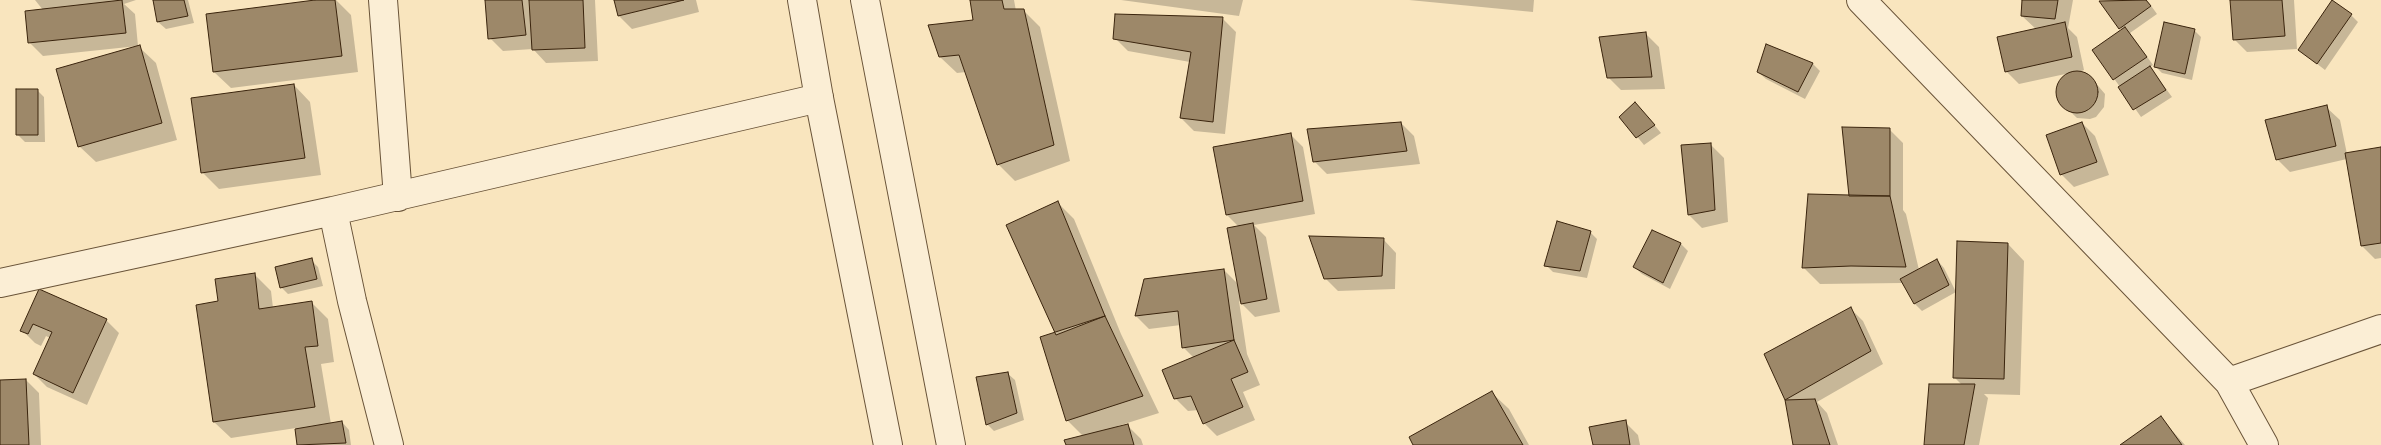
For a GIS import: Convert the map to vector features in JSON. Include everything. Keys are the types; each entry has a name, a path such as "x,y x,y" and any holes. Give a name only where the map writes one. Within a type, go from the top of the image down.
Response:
{"street":[{"path":"383,0 398,197"},
{"path":"802,0 819,98 888,445"},
{"path":"866,0 951,445"},
{"path":"1861,0 2229,382 2264,445"},
{"path":"0,283 398,197 819,98"},
{"path":"333,211 352,301 389,445"},
{"path":"2229,382 2381,329"}],"building":[{"path":"122,0 126,33 28,43 25,11"},
{"path":"153,0 184,0 188,16 157,22"},
{"path":"315,0 335,0 342,56 213,72 206,14"},
{"path":"485,0 522,0 526,35 488,39"},
{"path":"529,0 583,0 585,48 532,50"},
{"path":"614,0 684,0 618,16"},
{"path":"970,0 1002,0 1004,9 1024,9 1054,145 997,165 959,55 939,57 928,25 973,20"},
{"path":"2022,0 2058,0 2055,19 2021,16"},
{"path":"2146,0 2151,6 2119,29 2099,1"},
{"path":"2230,0 2282,0 2285,36 2233,40"},
{"path":"2332,0 2352,14 2317,64 2298,50"},
{"path":"1115,14 1223,17 1213,122 1180,118 1191,52 1113,39"},
{"path":"2065,22 2072,57 2005,72 1997,37"},
{"path":"2164,22 2195,29 2185,74 2154,67"},
{"path":"2125,27 2147,57 2113,80 2092,50"},
{"path":"1646,32 1652,77 1607,78 1599,37"},
{"path":"1766,44 1813,63 1798,92 1757,72"},
{"path":"140,45 162,123 78,147 56,69"},
{"path":"2150,66 2166,90 2133,110 2118,87"},
{"path":"2073,71 2081,71 2092,77 2098,92 2092,107 2081,113 2073,113 2062,107 2056,96 2056,88 2062,77"},
{"path":"294,84 305,158 201,173 191,98"},
{"path":"16,89 38,89 38,135 16,135"},
{"path":"1635,102 1655,125 1636,138 1619,117"},
{"path":"2327,105 2336,146 2276,160 2265,120"},
{"path":"1401,122 1407,151 1313,162 1307,129"},
{"path":"2082,122 2097,162 2060,175 2046,135"},
{"path":"1842,127 1890,128 1890,196 1849,196"},
{"path":"1291,133 1303,201 1226,215 1213,147"},
{"path":"1711,143 1715,210 1688,215 1681,145"},
{"path":"2381,147 2381,243 2361,246 2345,153"},
{"path":"1808,194 1890,196 1906,267 1851,266 1802,268"},
{"path":"1058,201 1105,316 1056,335 1006,225"},
{"path":"1557,221 1591,231 1580,271 1544,266"},
{"path":"1253,223 1267,299 1241,304 1227,228"},
{"path":"1652,230 1681,243 1663,283 1633,267"},
{"path":"1309,236 1384,238 1382,276 1324,279"},
{"path":"1957,241 2008,243 2004,379 1953,378"},
{"path":"312,258 317,279 280,288 275,267"},
{"path":"1937,259 1949,285 1914,304 1900,279"},
{"path":"1224,269 1234,340 1182,348 1178,311 1135,316 1144,279"},
{"path":"255,273 259,309 312,301 318,346 305,347 315,407 213,422 196,305 218,301 215,279"},
{"path":"39,289 107,319 73,393 33,374 52,332 33,324 28,334 20,331"},
{"path":"1851,307 1871,351 1785,400 1764,354"},
{"path":"1105,316 1143,396 1066,421 1040,337"},
{"path":"1234,340 1248,372 1231,379 1243,407 1203,424 1191,396 1174,399 1162,370"},
{"path":"1008,372 1017,413 986,425 976,377"},
{"path":"26,379 29,445 0,445 0,380"},
{"path":"1929,384 1975,384 1964,445 1924,445"},
{"path":"1492,391 1523,445 1413,445 1409,437"},
{"path":"1815,399 1830,445 1793,445 1785,400"},
{"path":"2161,416 2182,445 2120,445"},
{"path":"1626,420 1630,445 1593,445 1589,427"},
{"path":"342,421 346,443 297,445 295,429"},
{"path":"1128,424 1134,445 1066,445 1064,440"}]}
